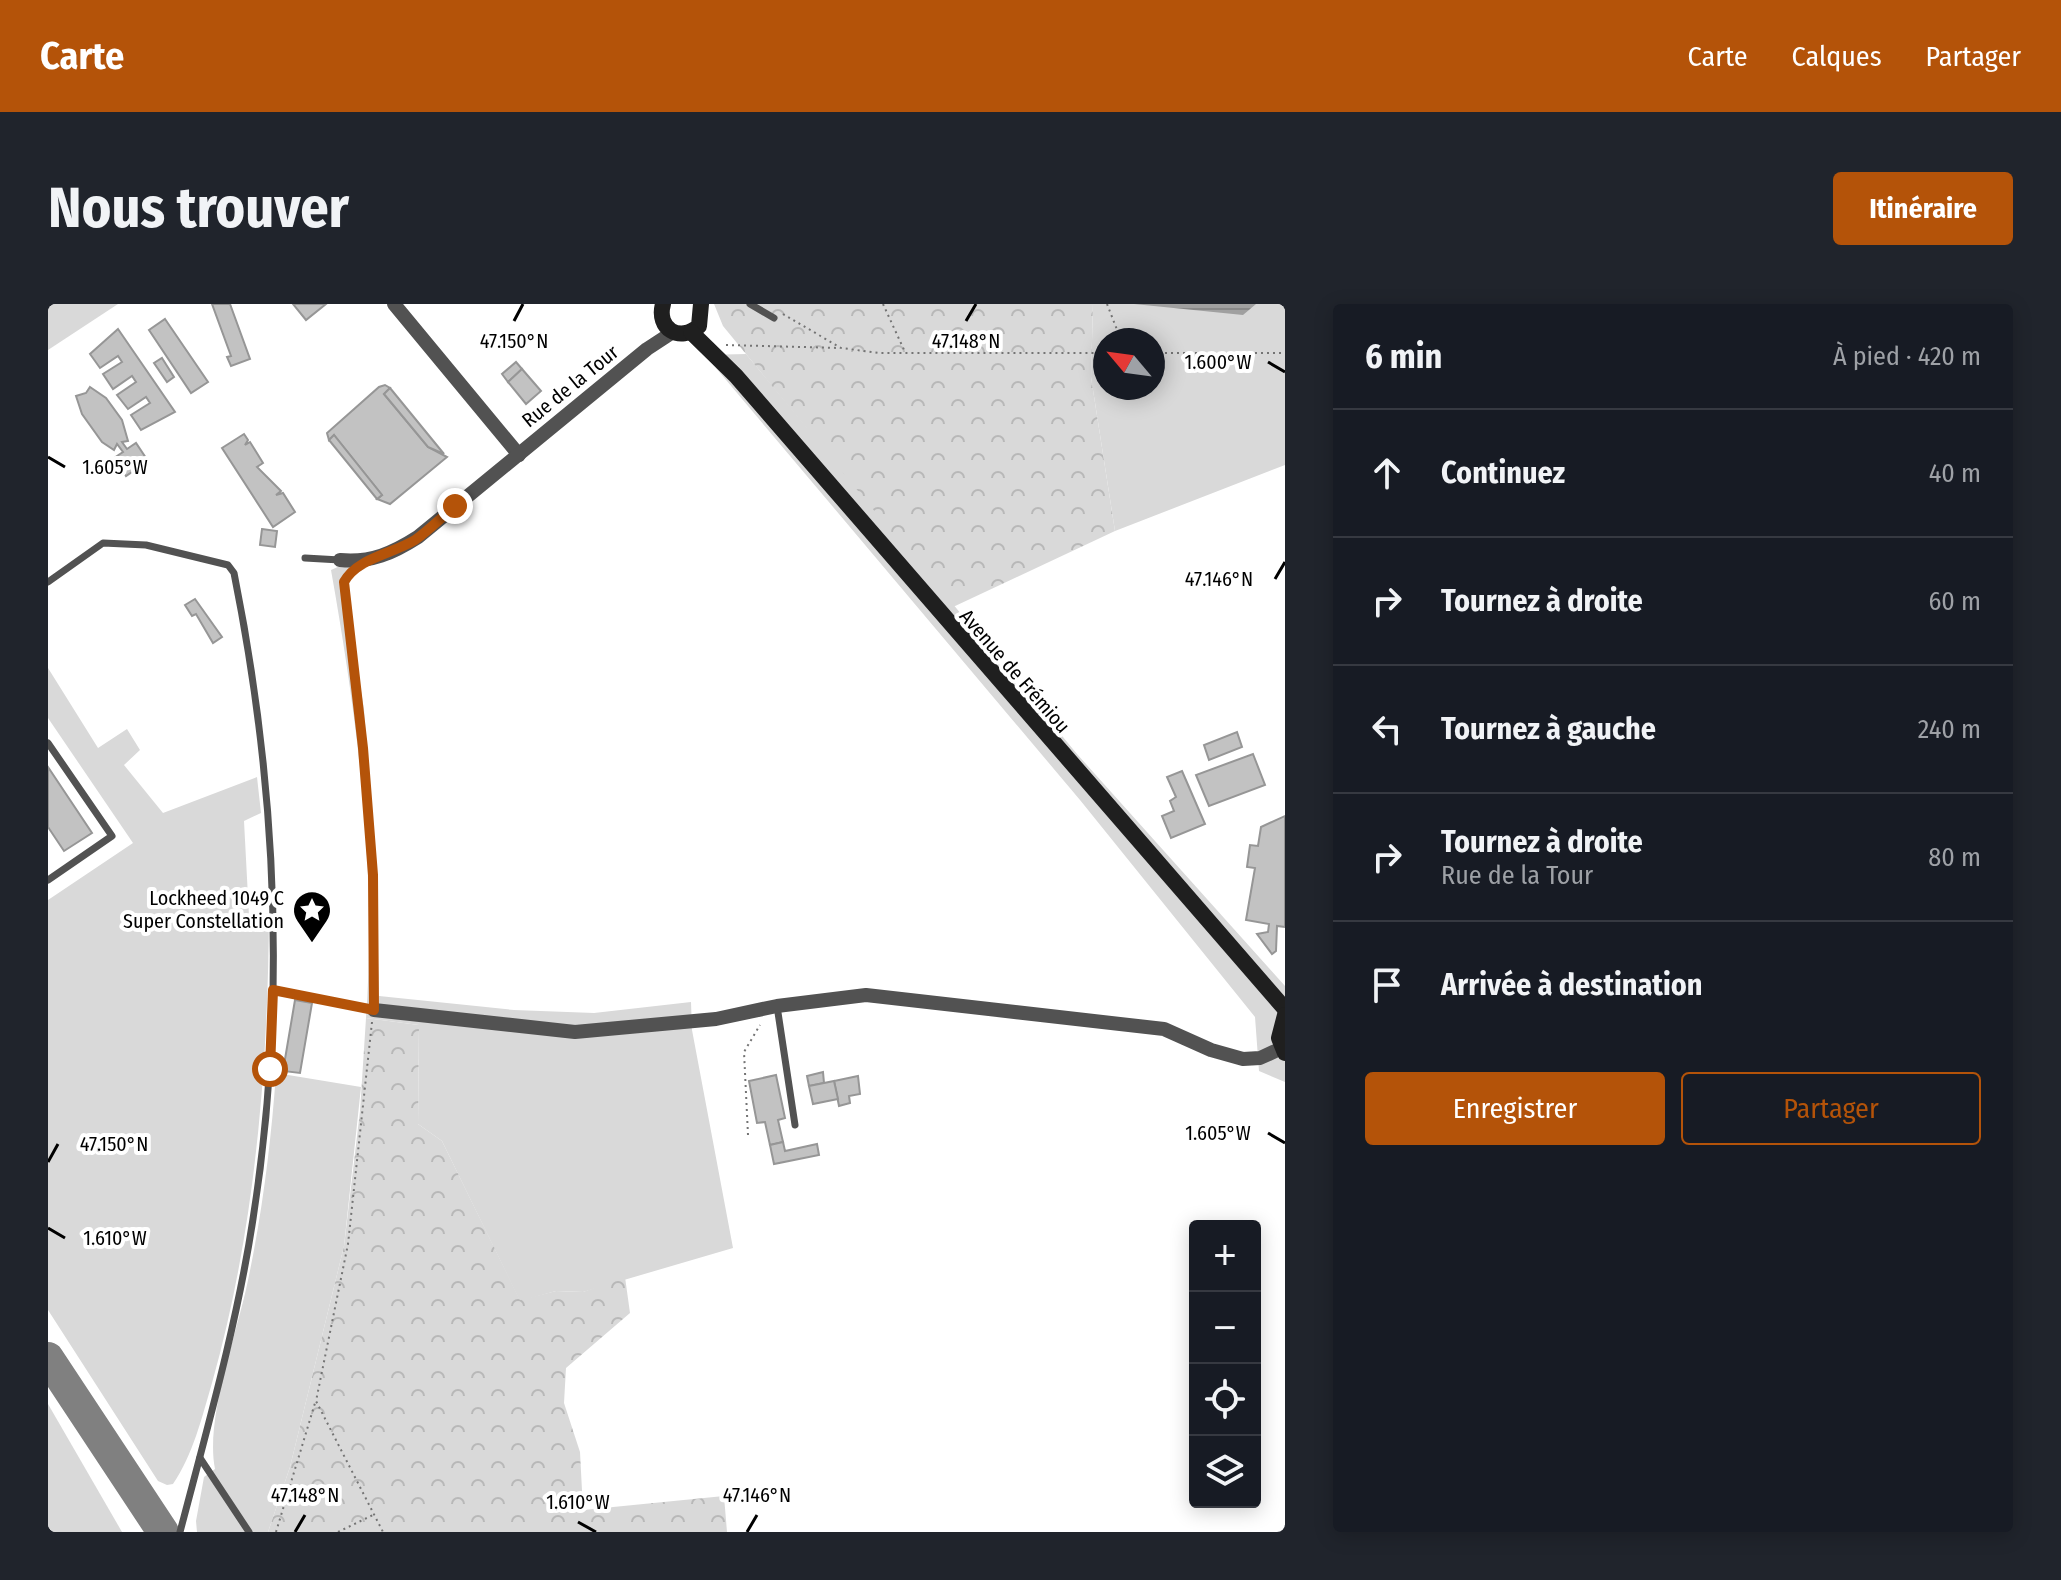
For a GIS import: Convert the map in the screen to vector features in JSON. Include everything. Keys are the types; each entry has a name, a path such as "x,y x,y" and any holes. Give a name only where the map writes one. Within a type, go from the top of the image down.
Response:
{"main road":[{"path":"666,319 695,329 701,304"},
{"name":"Avenue de Frémiou","path":"695,329 720,350 1285,1012"},
{"path":"1283,1050 1279,1029 1285,1012"}],"street":[{"name":"Rue de la Tour","path":"394,304 519,455"},
{"name":"Rue de la Tour","path":"340,560 392,553 418,537 647,349 666,319"},
{"path":"374,1010 575,1032 716,1019 777,1006 866,995 1164,1029 1211,1050 1243,1059 1260,1058 1283,1050"}],"lane":[{"path":"750,304 774,318"},
{"path":"48,582 103,543 146,545 228,565 234,573 255,678 268,794 273,990 270,1085 253,1220 200,1458 180,1532"},
{"name":"Rue de la Tour","path":"305,558 340,560"},
{"path":"48,743 112,836 48,880"},
{"path":"273,990 374,1010"},
{"path":"777,1006 795,1125"},
{"path":"200,1458 249,1532"}],"path":[{"path":"883,304 906,353"},
{"path":"1107,304 1116,328"},
{"path":"774,318 784,314 841,348"},
{"path":"720,350 841,348 906,353 1093,353"},
{"path":"1165,353 1285,353"},
{"path":"276,1532 316,1401 348,1244 374,1010 373,875 363,748 342,592 349,574 372,558"},
{"path":"748,1135 744,1052 759,1025 777,1006"},
{"path":"316,1401 383,1532"},
{"path":"338,1532 374,1514"}],"green space":[{"path":"48,304 118,304 48,350"},
{"path":"714,304 1093,304 1093,400 1115,531 953,607 723,326"},
{"path":"1093,304 1285,304 1285,465 1115,531 1095,400 1165,400 1165,328 1093,328 1093,390 1091,377"},
{"path":"746,354 1077,754 1285,986 1285,1082 1259,1071 1255,1017 1080,800 705,355"},
{"path":"340,566 366,568 349,578 345,595 364,709 375,861 379,996 514,1010 594,1013 691,1002 692,1030 733,1248 583,1292 556,1291 520,1301 442,1141 418,1124 419,1025 366,1018 369,961 367,849 349,681 331,570"},
{"path":"48,668 98,748 127,729 140,750 124,765 163,813 257,777 261,813 244,821 249,916 269,913 268,972 262,1091 249,1209 227,1325 212,1383 186,1461 173,1484 167,1485 158,1481 48,1310 48,900 133,843 48,718"},
{"path":"366,1018 419,1025 418,1124 442,1141 520,1300 556,1291 583,1292 625,1277 630,1313 566,1368 564,1403 580,1452 583,1510 724,1496 727,1532 268,1532 290,1467 344,1246 360,1111"},
{"path":"276,1073 361,1087 344,1246 290,1467 268,1532 197,1532 204,1477 215,1469 214,1427 218,1403 257,1232 269,1153"},
{"path":"48,1404 122,1532 48,1532"}],"shaded area":[{"path":"1134,304 1256,304 1243,315"}],"building":[{"path":"212,304 230,304 250,359 231,366 227,357 231,356"},
{"path":"293,304 326,304 306,320"},
{"path":"165,319 208,382 191,393 149,330"},
{"path":"118,329 175,412 141,430 131,415 150,403 146,397 128,409 117,395 136,382 132,376 113,389 103,374 122,362 118,356 100,368 90,354"},
{"path":"162,358 174,377 167,382 154,363"},
{"path":"516,362 522,369 508,382 502,374"},
{"path":"522,369 541,391 526,404 508,382"},
{"path":"385,385 390,388 384,394 428,447 447,457 390,504 377,499 382,495 334,435 329,440 327,433"},
{"path":"90,387 106,398 122,420 128,441 122,442 127,449 136,443 148,461 126,476 114,458 123,452 117,444 114,450 102,442 82,414 76,396 86,393"},
{"path":"390,388 444,454 428,447 384,394"},
{"path":"244,434 248,440 245,445 250,442 263,463 257,467 281,491 276,495 283,493 295,512 273,527 222,448"},
{"path":"334,435 382,495 377,499 329,440"},
{"path":"262,529 277,531 275,547 260,545"},
{"path":"195,599 222,637 213,643 196,614 192,616 185,605"},
{"path":"1237,732 1242,747 1209,760 1204,745"},
{"path":"1253,754 1265,785 1209,806 1196,775"},
{"path":"48,767 92,833 64,851 48,827"},
{"path":"1182,771 1205,824 1171,838 1162,816 1174,811 1170,801 1176,797 1167,777"},
{"path":"1285,816 1285,927 1277,926 1276,951 1272,954 1257,934 1268,932 1269,924 1246,920 1255,868 1247,867 1250,845 1258,846 1261,827"},
{"path":"295,1000 312,1003 300,1073 283,1071"},
{"path":"823,1072 824,1083 809,1086 807,1076"},
{"path":"776,1075 785,1118 778,1120 783,1142 770,1145 765,1122 757,1123 749,1081"},
{"path":"858,1076 860,1094 849,1096 850,1103 839,1106 834,1081"},
{"path":"834,1081 838,1099 813,1104 809,1086"},
{"path":"783,1142 785,1151 817,1144 819,1155 774,1164 770,1145"}],"taxiway":[{"path":"48,1358 163,1532"}],"place":[{"name":"Lockheed 1049 C Super Constellation","path":"312,944"}],"route":[{"path":"270,1069 273,990 374,1010 373,875 363,748 342,592 344,582 349,574 372,558 392,553 418,537 455,506"}]}
